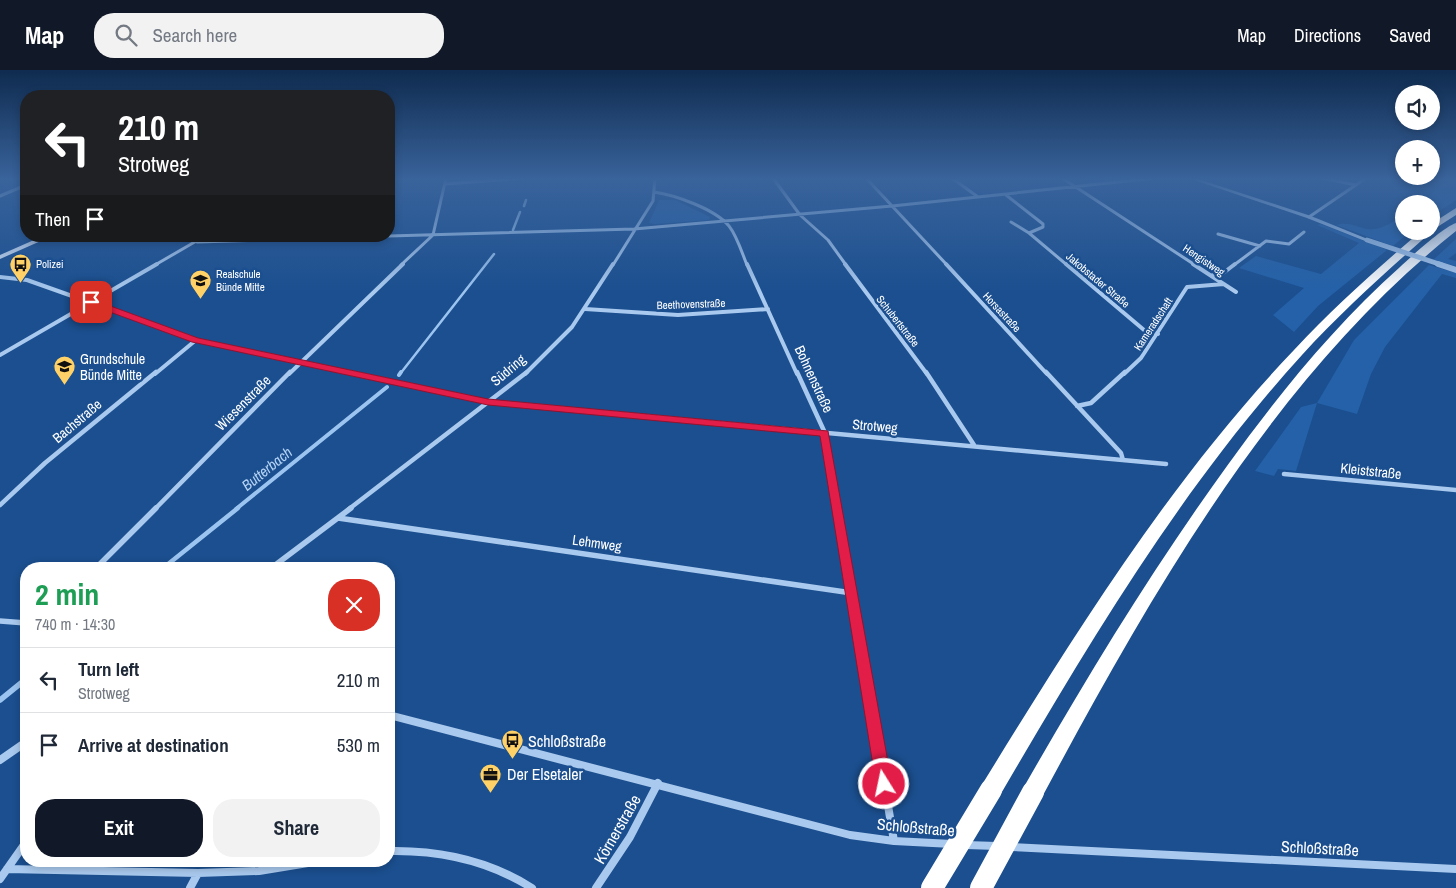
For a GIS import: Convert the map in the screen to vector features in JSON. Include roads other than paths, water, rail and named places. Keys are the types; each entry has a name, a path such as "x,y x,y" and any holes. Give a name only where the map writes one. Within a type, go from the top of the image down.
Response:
{"highway":[{"path":"981,888 1084,699 1164,569 1252,440 1313,364 1369,303 1410,264 1456,226"},
{"path":"932,888 1055,682 1151,537 1230,432 1292,357 1350,297 1416,240"}],"main road":[{"path":"0,257 35,242"}],"street":[{"path":"432,235 437,216"},
{"name":"Südring","path":"279,562 488,402 543,357 576,323 643,216"},
{"name":"Bohnenstraße","path":"717,216 729,226 824,433 894,841"},
{"path":"395,236 634,229 785,216"},
{"name":"Schubertstraße","path":"801,216 828,240 874,305 917,359 974,445"},
{"name":"Horsastraße","path":"901,216 1121,453 1123,460"},
{"path":"1029,233 1043,227 1043,224 1033,216"},
{"name":"Hengistweg","path":"1122,216 1236,292"},
{"path":"1309,217 1367,240 1456,270"},
{"name":"Jakobstader Straße","path":"1011,222 1029,233 1144,330 1158,334"},
{"path":"1213,276 1222,274 1266,241 1272,240 1289,244 1304,232"},
{"path":"1218,234 1260,246"},
{"name":"Wiesenstraße","path":"102,562 300,362 432,235"},
{"path":"0,355 194,242"},
{"name":"Strotweg","path":"0,277 27,280 196,340 488,402 1166,464"},
{"name":"Kameradschaft","path":"1077,406 1091,403 1141,358 1158,334 1186,287 1224,284"},
{"name":"Beethovenstraße","path":"585,309 678,315 768,309"},
{"name":"Bachstraße","path":"0,505 45,463 196,340"},
{"name":"Kleiststraße","path":"1284,474 1456,490"},
{"name":"Lehmweg","path":"338,518 852,593"},
{"path":"0,620 20,622"},
{"name":"Schloßstraße","path":"395,717 850,834 894,841 1456,869"},
{"path":"0,760 20,746"},
{"name":"Körnerstraße","path":"596,888 618,860 641,820 658,783"},
{"path":"395,850 416,850 449,854 483,862 514,876 532,888"},
{"path":"0,879 20,851"},
{"path":"7,869 198,873 252,872 296,867"},
{"path":"190,888 198,873"}],"waterway":[{"name":"Butterbach","path":"513,230 518,216"},
{"name":"Butterbach","path":"400,374 494,254"},
{"name":"Butterbach","path":"236,509 387,387"},
{"name":"Butterbach","path":"171,562 238,508"},
{"name":"Butterbach","path":"0,700 20,684"}],"place":[{"name":"Polizei","path":"20,283"},
{"name":"Realschule Bünde Mitte","path":"200,299"},
{"name":"Grundschule Bünde Mitte","path":"64,386"},
{"name":"Schloßstraße","path":"512,760"},
{"name":"Der Elsetaler","path":"491,793"}]}
